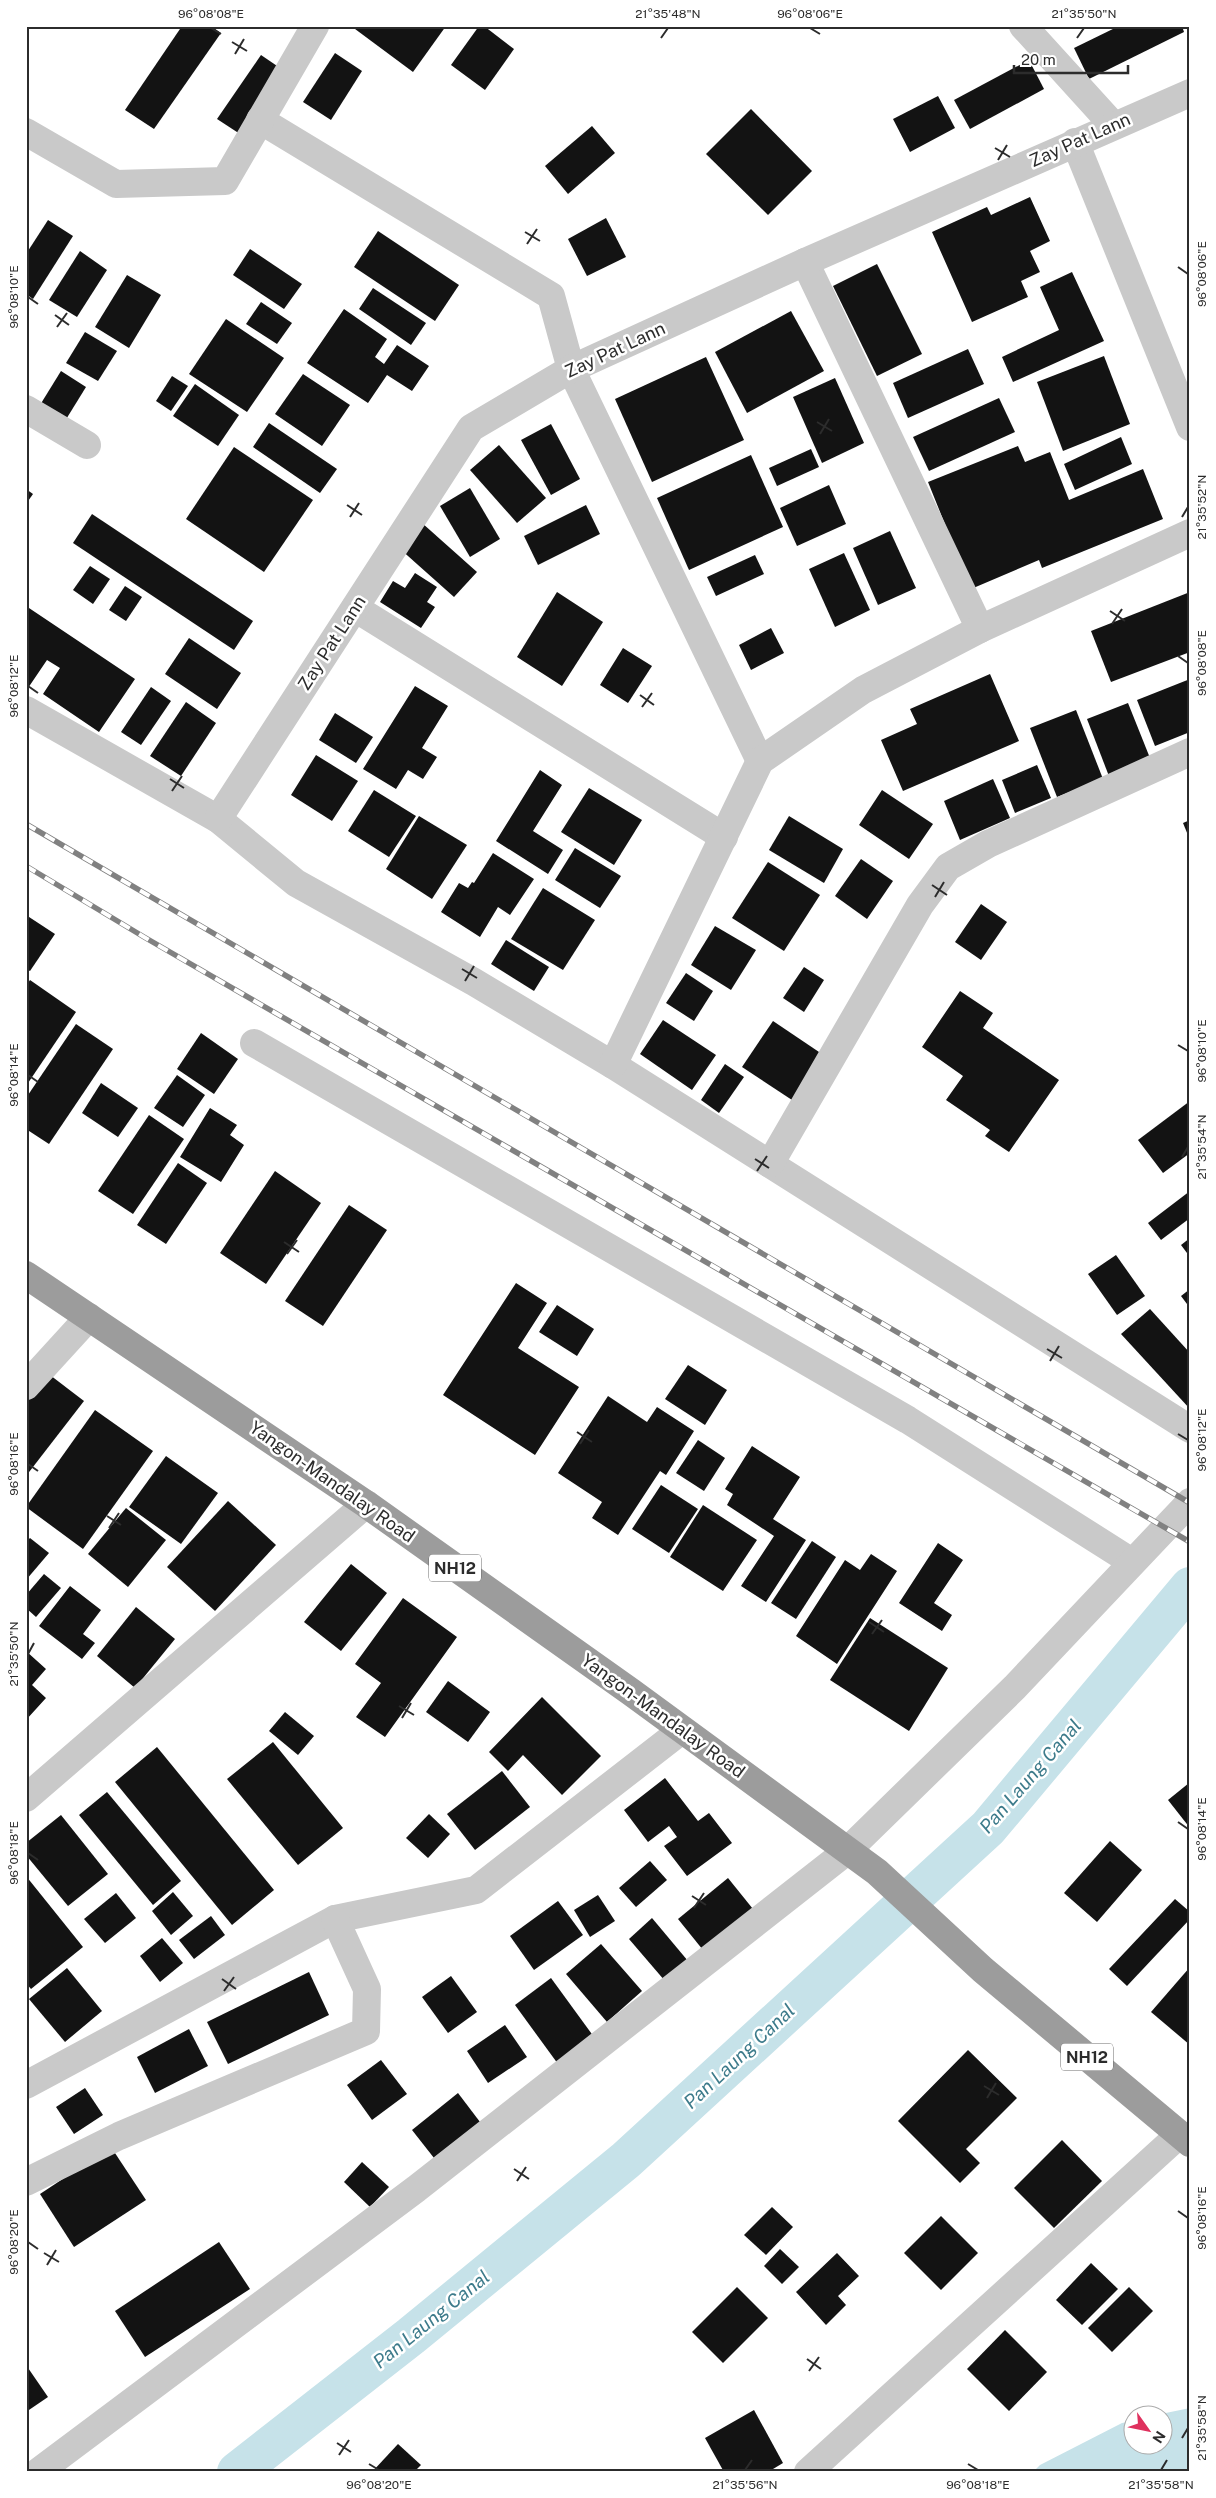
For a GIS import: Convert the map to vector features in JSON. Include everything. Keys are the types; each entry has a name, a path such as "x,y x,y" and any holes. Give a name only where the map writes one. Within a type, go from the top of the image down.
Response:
{"highway":[{"name":"Yangon-Mandalay Road","path":"26,1275 366,1504 877,1872 983,1970 1184,2139"}],"street":[{"path":"26,132 116,184 225,181 315,26"},
{"path":"1023,26 1114,126"},
{"name":"Zay Pat Lann","path":"218,819 472,428 571,369 805,262 1190,93"},
{"path":"260,120 551,296 571,369 760,761"},
{"path":"1075,142 1190,427"},
{"path":"805,262 980,629"},
{"path":"26,409 87,445"},
{"path":"613,1065 760,761 863,690 980,629 1190,533"},
{"path":"355,608 724,837"},
{"path":"26,710 218,819 296,883 474,982 613,1065 1190,1429"},
{"path":"770,1164 920,905 948,867 988,844 1190,752"},
{"path":"254,1043 908,1420 1132,1562"},
{"path":"26,1386 89,1317"},
{"path":"38,2472 416,2189 847,1851 1015,1687 1190,1502"},
{"path":"26,1798 366,1504"},
{"path":"26,2085 335,1919 476,1890 682,1730"},
{"path":"26,2182 119,2136 366,2032 367,1989 335,1919"},
{"path":"808,2472 1184,2139"}],"water":[{"path":"1190,2408 1190,2472 1033,2472 1040,2465 1124,2423 1124,2456 1174,2456 1174,2411"}],"building":[{"path":"182,26 211,26 221,33 154,129 125,110"},
{"path":"351,26 446,26 413,72"},
{"path":"479,26 484,26 514,49 485,90 451,65"},
{"path":"1119,26 1182,26 1184,32 1089,79 1074,48"},
{"path":"335,53 362,71 331,120 303,102"},
{"path":"261,55 283,70 240,134 217,119"},
{"path":"1029,60 1044,89 970,129 954,100"},
{"path":"938,96 955,128 910,152 893,119"},
{"path":"751,109 812,171 768,215 706,154"},
{"path":"592,126 615,153 568,194 545,166"},
{"path":"1030,197 1050,241 1030,251 1040,272 1021,281 1028,297 972,322 932,232 987,207 991,215"},
{"path":"606,218 626,257 587,276 568,239"},
{"path":"48,220 73,236 33,299 26,294 26,254"},
{"path":"378,231 459,285 435,321 354,267"},
{"path":"250,249 302,284 284,309 233,275"},
{"path":"80,251 107,270 77,317 49,300"},
{"path":"877,264 922,354 877,376 833,286"},
{"path":"1072,272 1104,341 1013,382 1002,357 1059,330 1040,287"},
{"path":"127,275 161,295 129,348 95,327"},
{"path":"373,288 426,323 411,345 359,309"},
{"path":"261,302 292,323 277,344 246,324"},
{"path":"344,309 387,339 375,357 384,364 397,345 429,366 412,391 387,375 368,403 307,363"},
{"path":"791,311 824,371 747,413 715,352"},
{"path":"226,319 284,358 247,412 189,374"},
{"path":"85,332 117,351 98,381 66,363"},
{"path":"968,349 984,384 908,418 893,383"},
{"path":"1104,356 1130,424 1063,451 1037,382"},
{"path":"706,357 744,440 652,482 615,399"},
{"path":"61,371 86,387 65,421 40,405"},
{"path":"303,374 350,405 322,446 275,414"},
{"path":"172,376 188,386 171,411 156,401"},
{"path":"835,378 864,443 822,463 793,397"},
{"path":"195,384 239,415 218,446 173,416"},
{"path":"999,398 1015,432 929,471 913,437"},
{"path":"269,423 337,469 320,493 253,447"},
{"path":"551,424 580,479 551,495 521,440"},
{"path":"1121,437 1132,464 1075,490 1064,464"},
{"path":"499,445 546,498 517,523 470,470"},
{"path":"1018,446 1025,462 1050,452 1069,500 1143,469 1163,519 1042,568 1039,560 971,589 928,482"},
{"path":"234,447 313,500 264,572 186,519"},
{"path":"811,449 819,467 777,486 769,468"},
{"path":"751,455 783,527 689,570 657,498"},
{"path":"829,485 846,524 797,546 780,508"},
{"path":"470,488 500,539 470,557 440,506"},
{"path":"26,489 33,494 26,504"},
{"path":"586,505 600,534 538,565 524,536"},
{"path":"92,514 253,621 234,650 73,543"},
{"path":"422,523 477,572 454,597 399,548"},
{"path":"890,531 916,588 878,605 853,548"},
{"path":"844,553 870,610 835,627 809,569"},
{"path":"755,555 764,574 716,596 707,577"},
{"path":"90,566 110,579 93,604 73,590"},
{"path":"415,573 437,587 427,602 435,607 421,628 380,602 393,581 405,588"},
{"path":"125,586 142,597 126,621 109,610"},
{"path":"557,592 603,622 562,686 517,657"},
{"path":"1190,592 1190,652 1111,682 1091,631"},
{"path":"26,606 135,679 99,732 43,694 60,668 47,660 26,691"},
{"path":"771,628 784,653 751,670 739,645"},
{"path":"189,638 241,673 217,709 165,674"},
{"path":"623,648 652,666 628,703 600,685"},
{"path":"990,674 1019,741 903,791 881,740 917,724 910,709"},
{"path":"1190,679 1190,732 1155,746 1137,700"},
{"path":"415,686 448,706 422,748 437,757 423,779 408,770 396,789 363,769"},
{"path":"151,687 171,701 141,745 121,732"},
{"path":"186,702 216,723 181,776 150,756"},
{"path":"1128,703 1154,768 1112,784 1087,719"},
{"path":"1076,710 1103,779 1057,797 1030,728"},
{"path":"335,713 373,737 356,763 319,740"},
{"path":"316,755 358,781 332,821 291,795"},
{"path":"1037,765 1051,798 1015,813 1002,780"},
{"path":"540,770 562,785 533,831 563,850 548,874 496,841"},
{"path":"993,779 1010,818 960,840 944,801"},
{"path":"589,788 642,820 614,865 561,832"},
{"path":"374,790 416,816 389,857 348,831"},
{"path":"882,790 933,824 909,859 859,825"},
{"path":"419,816 467,845 432,899 386,869"},
{"path":"789,816 843,849 824,883 769,850"},
{"path":"1190,820 1190,840 1183,823"},
{"path":"575,848 621,876 600,908 555,880"},
{"path":"493,853 534,879 510,915 498,907 480,937 441,912 459,883 468,888 472,882 474,883"},
{"path":"861,859 893,881 867,919 835,896"},
{"path":"768,862 820,895 784,951 732,918"},
{"path":"543,888 595,920 563,970 511,939"},
{"path":"981,904 1007,922 981,960 955,942"},
{"path":"26,915 55,934 30,971 26,969"},
{"path":"715,926 756,950 731,990 691,965"},
{"path":"506,940 549,967 534,991 491,964"},
{"path":"804,967 824,980 804,1012 783,998"},
{"path":"686,973 713,991 694,1021 666,1003"},
{"path":"30,980 76,1012 26,1086 26,986"},
{"path":"960,991 993,1013 983,1028 1059,1080 1009,1152 985,1136 990,1130 946,1100 963,1076 922,1047"},
{"path":"663,1020 716,1055 692,1090 640,1054"},
{"path":"773,1021 822,1054 792,1100 742,1067"},
{"path":"76,1024 113,1049 49,1144 26,1129 26,1098"},
{"path":"201,1033 238,1059 214,1094 177,1069"},
{"path":"725,1064 744,1077 719,1113 701,1100"},
{"path":"177,1075 205,1095 183,1127 154,1108"},
{"path":"101,1083 138,1108 118,1137 82,1113"},
{"path":"1190,1101 1190,1153 1163,1173 1138,1140"},
{"path":"210,1108 237,1125 230,1135 244,1145 221,1182 180,1157"},
{"path":"149,1115 184,1139 133,1214 98,1191"},
{"path":"178,1163 207,1183 166,1244 137,1225"},
{"path":"275,1171 321,1203 266,1284 220,1253"},
{"path":"1190,1191 1190,1218 1161,1240 1148,1223"},
{"path":"349,1205 387,1230 323,1326 285,1301"},
{"path":"1190,1238 1190,1257 1181,1245"},
{"path":"1116,1255 1145,1296 1117,1315 1088,1274"},
{"path":"516,1283 547,1303 518,1348 579,1387 535,1455 443,1395"},
{"path":"1190,1289 1190,1308 1181,1296"},
{"path":"557,1305 594,1329 577,1356 539,1332"},
{"path":"1150,1309 1190,1353 1190,1409 1121,1334"},
{"path":"688,1365 727,1390 705,1425 665,1399"},
{"path":"46,1372 84,1401 26,1476 26,1398"},
{"path":"608,1396 647,1422 657,1407 694,1431 666,1475 660,1471 618,1535 592,1518 602,1502 558,1473"},
{"path":"95,1410 153,1451 83,1549 26,1507"},
{"path":"698,1440 725,1458 704,1491 676,1473"},
{"path":"752,1446 800,1477 773,1519 806,1540 766,1602 741,1586 774,1536 727,1505 733,1494 725,1489"},
{"path":"166,1456 218,1493 181,1544 129,1507"},
{"path":"661,1485 698,1509 669,1553 632,1529"},
{"path":"228,1501 276,1545 215,1611 167,1567"},
{"path":"703,1505 757,1540 723,1591 670,1557"},
{"path":"126,1508 166,1540 128,1587 88,1554"},
{"path":"30,1538 49,1553 26,1580 26,1542"},
{"path":"812,1541 836,1557 796,1619 771,1603"},
{"path":"938,1543 963,1560 934,1603 952,1615 942,1631 899,1603"},
{"path":"871,1554 897,1571 837,1664 796,1636 845,1560 860,1570"},
{"path":"351,1564 387,1593 341,1651 304,1622"},
{"path":"44,1574 61,1588 36,1617 26,1608 26,1595"},
{"path":"70,1586 101,1610 83,1634 95,1643 82,1659 39,1626"},
{"path":"403,1598 457,1637 385,1737 356,1717 381,1683 355,1664"},
{"path":"136,1607 175,1639 135,1688 97,1656"},
{"path":"870,1618 948,1668 909,1731 830,1680"},
{"path":"26,1651 46,1669 32,1685 46,1698 26,1720"},
{"path":"448,1681 490,1712 468,1742 426,1712"},
{"path":"542,1697 601,1756 562,1795 523,1755 508,1771 489,1752"},
{"path":"285,1712 314,1736 298,1755 269,1731"},
{"path":"273,1742 343,1828 298,1865 227,1779"},
{"path":"157,1747 274,1890 232,1925 115,1782"},
{"path":"502,1771 530,1807 475,1850 447,1814"},
{"path":"665,1778 698,1821 709,1813 732,1843 687,1876 664,1846 677,1837 669,1826 648,1842 624,1810"},
{"path":"1190,1784 1190,1828 1168,1800"},
{"path":"107,1792 181,1881 153,1905 79,1815"},
{"path":"429,1814 450,1834 428,1858 406,1838"},
{"path":"61,1815 108,1874 68,1906 26,1855 26,1843"},
{"path":"1110,1841 1142,1870 1097,1922 1064,1893"},
{"path":"650,1861 667,1880 636,1907 619,1888"},
{"path":"26,1876 83,1947 31,1989 26,1983"},
{"path":"728,1878 757,1914 707,1955 678,1919"},
{"path":"173,1892 193,1916 171,1935 152,1911"},
{"path":"116,1893 136,1918 105,1943 84,1919"},
{"path":"598,1895 615,1921 590,1937 574,1910"},
{"path":"1175,1899 1190,1912 1190,1919 1127,1986 1109,1969"},
{"path":"558,1901 583,1935 534,1970 510,1936"},
{"path":"211,1916 225,1935 194,1959 179,1940"},
{"path":"652,1918 688,1961 665,1981 629,1939"},
{"path":"162,1938 183,1963 160,1982 140,1956"},
{"path":"601,1944 642,1991 607,2022 566,1974"},
{"path":"1190,1967 1190,2045 1151,2012"},
{"path":"67,1968 102,2011 65,2042 29,1999"},
{"path":"309,1972 329,2015 228,2064 207,2022"},
{"path":"451,1976 477,2012 448,2033 422,1997"},
{"path":"551,1978 594,2037 558,2064 515,2005"},
{"path":"505,2025 527,2057 488,2083 467,2051"},
{"path":"189,2029 208,2066 155,2093 137,2057"},
{"path":"968,2050 1017,2098 966,2149 980,2163 960,2183 898,2121"},
{"path":"381,2060 407,2094 372,2120 347,2085"},
{"path":"85,2088 103,2115 74,2134 56,2107"},
{"path":"458,2093 480,2122 434,2158 412,2130"},
{"path":"1062,2140 1102,2181 1054,2228 1014,2188"},
{"path":"111,2147 146,2200 74,2247 40,2194"},
{"path":"362,2162 389,2187 370,2207 344,2182"},
{"path":"772,2207 793,2227 766,2255 744,2235"},
{"path":"941,2216 978,2253 941,2290 904,2253"},
{"path":"219,2242 250,2289 145,2357 115,2311"},
{"path":"780,2249 799,2267 782,2284 764,2266"},
{"path":"837,2253 859,2276 838,2296 846,2305 826,2325 796,2292"},
{"path":"1091,2263 1118,2289 1082,2325 1056,2300"},
{"path":"737,2287 768,2318 723,2363 692,2332"},
{"path":"1129,2287 1153,2311 1112,2352 1088,2328"},
{"path":"1005,2330 1047,2372 1009,2411 967,2369"},
{"path":"26,2365 48,2397 26,2412"},
{"path":"754,2410 783,2463 768,2472 724,2472 705,2438"},
{"path":"398,2444 421,2465 414,2472 372,2472"}],"waterway":[{"name":"Pan Laung Canal","path":"237,2472 411,2336 626,2160 988,1828 1190,1587"}],"railway":[{"path":"26,824 1190,1503"},
{"path":"26,866 144,937 1190,1542"}]}
